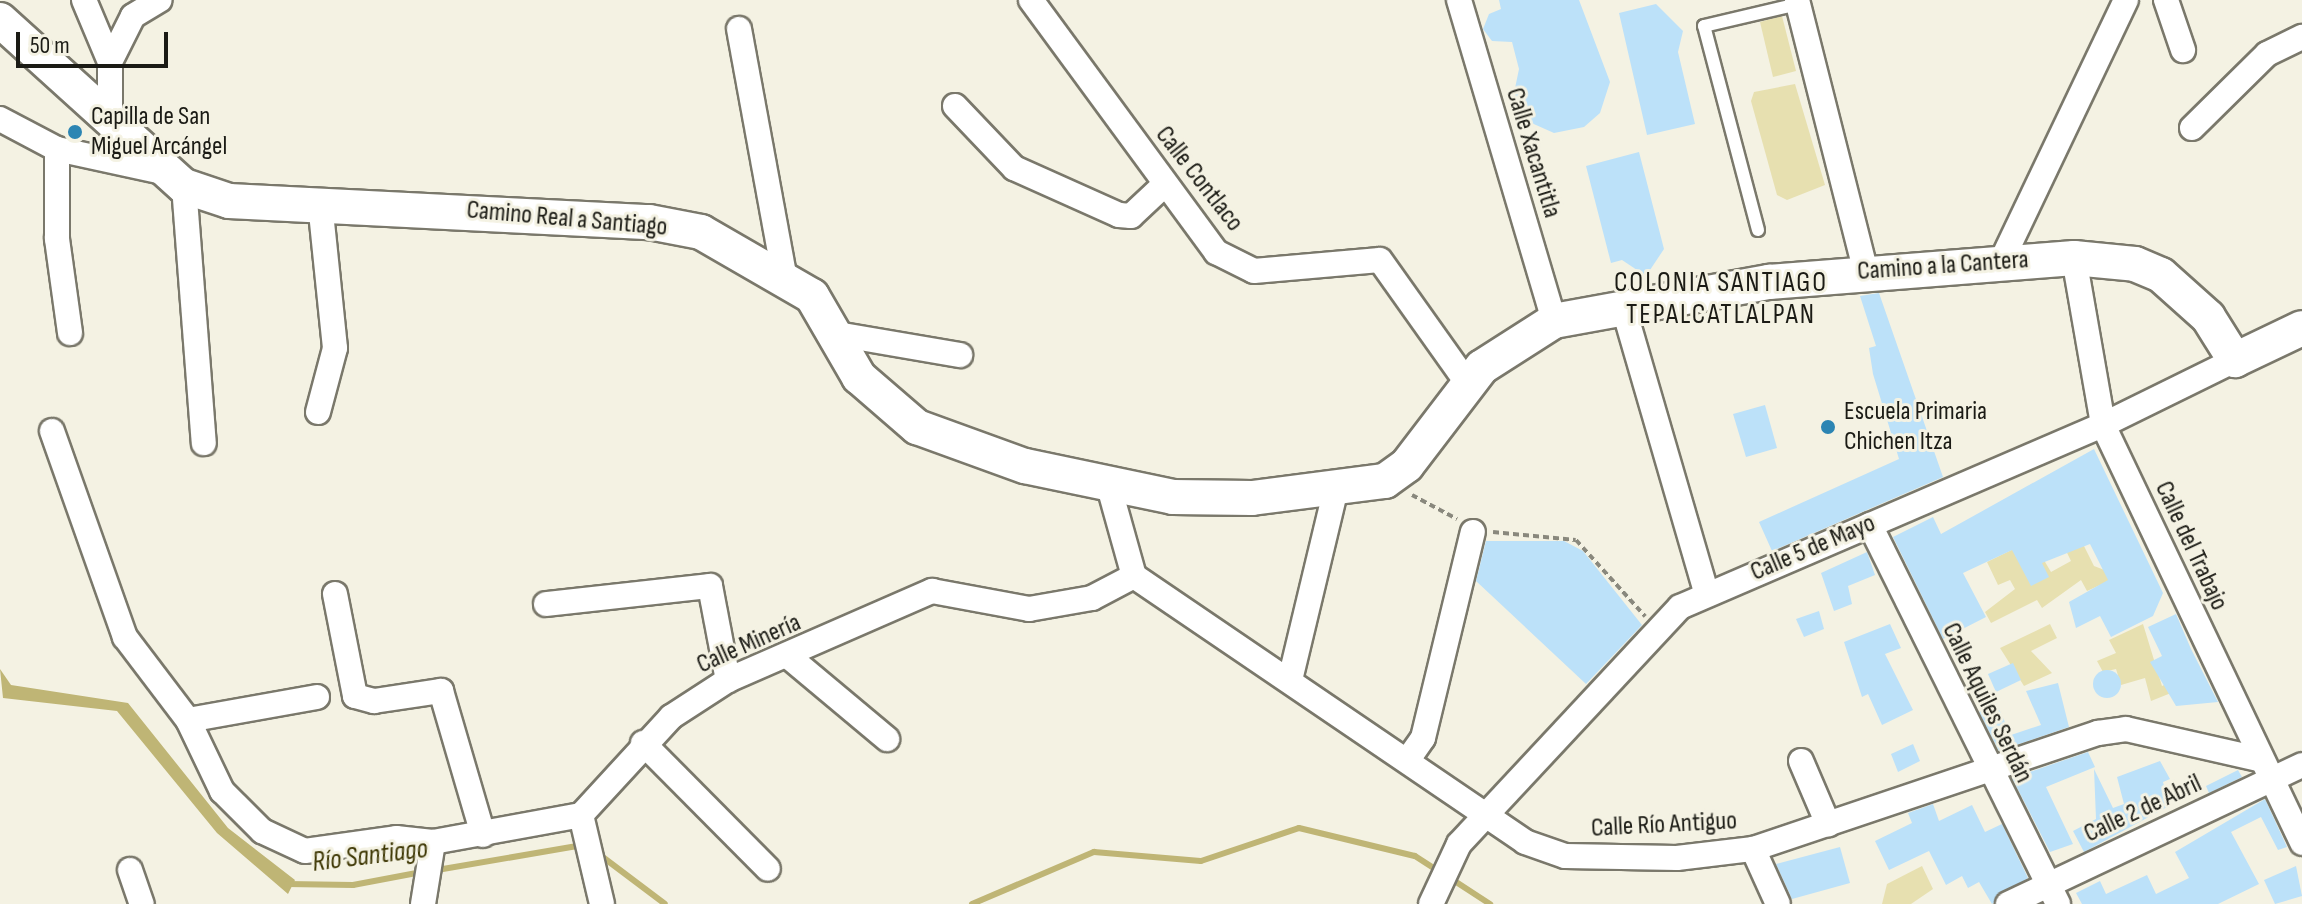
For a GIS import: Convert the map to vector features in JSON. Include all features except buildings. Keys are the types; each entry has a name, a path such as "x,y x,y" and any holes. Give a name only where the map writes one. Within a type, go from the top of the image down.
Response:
{"street":[{"path":"84,0 110,62"},
{"path":"132,165 104,111 110,62 133,16 160,0"},
{"name":"Calle Contlaco","path":"1031,0 1216,252 1254,271 1380,260 1468,384"},
{"name":"Calle Xacantitla","path":"1459,0 1554,321"},
{"path":"2166,0 2183,50"},
{"path":"1798,2 1865,269"},
{"path":"2001,262 2123,3"},
{"name":"Camino Real a Santiago","path":"0,20 104,111 176,180 229,201 320,203 649,222 701,232 784,275 812,296 837,334 859,377 917,427 968,450 1108,483"},
{"path":"739,29 784,275"},
{"path":"2192,128 2267,54 2302,37"},
{"path":"955,106 1014,168 1119,215 1131,216 1164,185"},
{"path":"0,119 57,149 132,165 176,180 204,443"},
{"path":"57,149 57,239 70,333"},
{"path":"318,412 335,348 320,203"},
{"name":"Camino a la Cantera","path":"1385,481 1407,465 1468,384 1505,348 1554,321 1623,306 1865,269 2074,258 2135,264 2161,275 2208,317 2235,360"},
{"name":"Calle del Trabajo","path":"2074,258 2103,425 2258,759 2302,843"},
{"path":"1623,306 1706,592"},
{"name":"Calle 5 de Mayo","path":"1432,895 1459,844 1655,627 1706,592 2103,425 2302,328"},
{"path":"837,334 960,355"},
{"path":"52,431 125,637 188,720 222,791 286,846 433,842 585,826 602,904"},
{"path":"1134,576 1108,483 1218,499 1336,489 1385,481"},
{"path":"1290,680 1336,489"},
{"name":"Calle Aquiles Serdán","path":"1870,525 1987,772 2053,894"},
{"path":"1409,758 1423,738 1473,532"},
{"name":"Calle Río Antiguo","path":"1134,576 1290,680 1347,724 1409,758 1525,842 1565,856 1677,858 1753,849 1987,772 2063,740 2126,729 2258,759"},
{"name":"Calle Minería","path":"585,826 643,743 728,680 789,657 932,591 1029,609 1092,598 1134,576"},
{"path":"546,604 710,586 728,680"},
{"path":"335,594 355,696 374,701 441,691 483,835"},
{"path":"789,657 887,739"},
{"path":"188,720 317,697"},
{"path":"643,743 768,869"},
{"path":"1801,761 1828,824"},
{"name":"Calle 2 de Abril","path":"2008,904 2053,894 2302,765"},
{"path":"423,901 433,842"},
{"path":"1753,849 1778,904"},
{"path":"130,870 142,904"}],"lane":[{"path":"1758,230 1704,26 1798,2"}],"path":[{"path":"1385,481 1473,532 1576,540 1655,627"}],"shaded area":[{"path":"1782,16 1796,71 1773,77 1760,22"},
{"path":"1795,84 1825,185 1787,200 1777,195 1751,101 1754,92"},
{"path":"2072,522 2094,566 2120,576 2087,591 2081,580 2042,608 2037,600 1991,623 1985,612 2015,589 2010,580 1998,585 1987,562 2032,540 2051,572 2071,561 2056,530"},
{"path":"2050,624 2057,638 2031,651 2052,673 2024,686 2000,648"},
{"path":"2143,624 2162,686 2188,673 2171,693 2151,701 2145,678 2121,685 2116,669 2103,672 2097,661 2116,653 2109,640"},
{"path":"0,669 11,685 128,703 228,828 295,880 288,894 217,833 117,711 3,698"},
{"path":"1922,866 1933,889 1911,904 1882,904 1887,884"}],"waterway":[{"name":"Río Santiago","path":"972,904 1094,852 1201,861 1299,828 1415,856 1440,872"},
{"name":"Río Santiago","path":"437,870 583,845"},
{"name":"Río Santiago","path":"596,852 665,904"},
{"name":"Río Santiago","path":"287,884 353,885 422,872"},
{"name":"Río Santiago","path":"1450,878 1490,904"}],"place":[{"name":"Capilla de San Miguel Arcángel","path":"75,132"},
{"name":"Escuela Primaria Chichen Itza","path":"1828,427"}],"district":[{"name":"COLONIA SANTIAGO TEPALCATLALPAN","path":"1721,299"}]}
